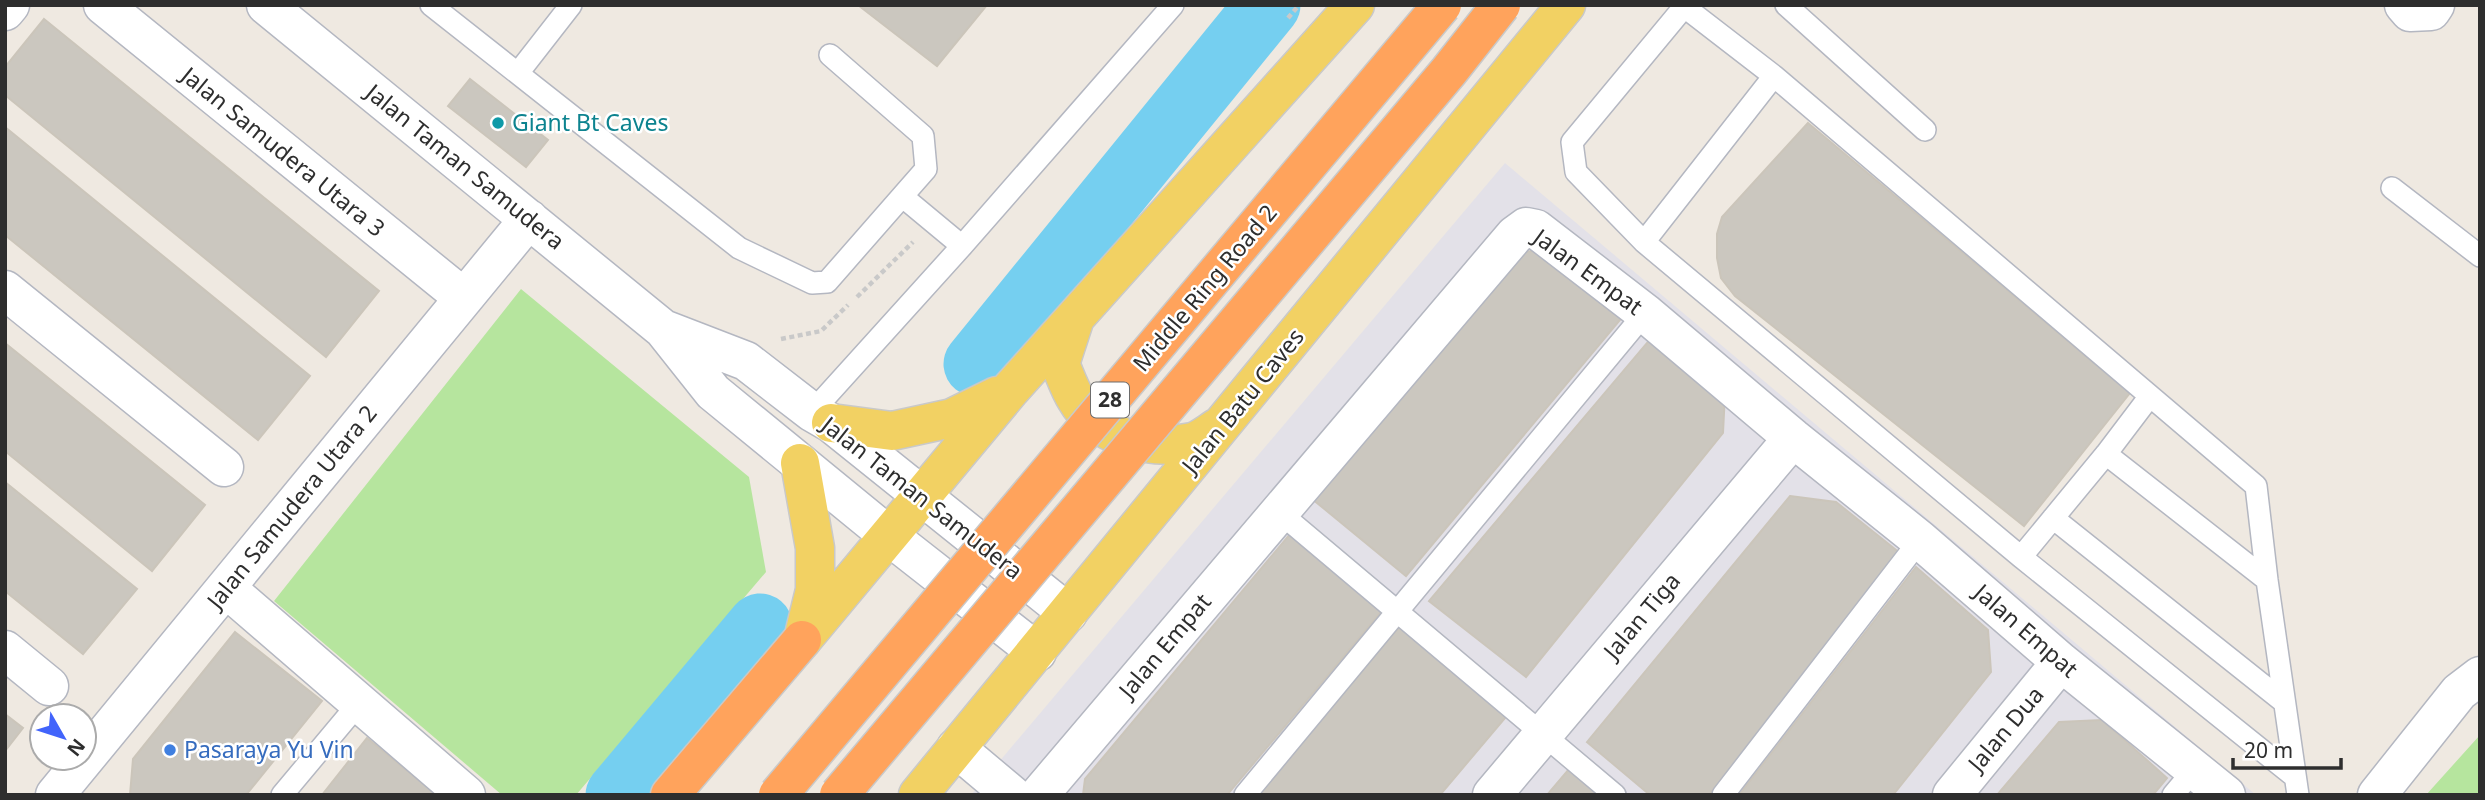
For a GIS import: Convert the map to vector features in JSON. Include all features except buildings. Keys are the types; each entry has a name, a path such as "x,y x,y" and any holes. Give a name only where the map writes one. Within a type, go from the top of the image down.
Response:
{"highway":[{"name":"Middle Ring Road 2","path":"778,795 1441,5"},
{"name":"Middle Ring Road 2","path":"839,795 1449,71 1501,5"},
{"path":"670,795 802,640"}],"main road":[{"path":"802,640 1011,389 1354,5"},
{"name":"Jalan Batu Caves","path":"918,795 1566,5"},
{"path":"1076,316 1060,364 1077,401 1101,426 1132,441 1168,445 1195,442 1225,423"},
{"path":"822,418 892,430 952,418 1011,389"},
{"path":"800,463 815,548 815,590 802,640"}],"street":[{"path":"5,11 10,5"},
{"name":"Jalan Samudera Utara 3","path":"103,5 464,298"},
{"name":"Jalan Taman Samudera","path":"266,5 663,328 713,392 888,536 1037,652"},
{"name":"Jalan Samudera Utara 2","path":"55,795 529,219"},
{"name":"Jalan Empat","path":"1039,795 1515,235 1526,228 1536,229 1645,313 1793,438 1920,540 2061,662 2183,782 2226,795"},
{"path":"5,290 224,467"},
{"name":"Jalan Taman Samudera","path":"663,328 746,360 1068,613"},
{"name":"Jalan Tiga","path":"1492,795 1793,438"},
{"path":"226,588 466,795"},
{"path":"5,650 49,686"},
{"name":"Jalan Dua","path":"1952,795 2061,662"},
{"path":"2377,795 2459,692 2480,676"},
{"path":"956,748 1012,795"}],"lane":[{"path":"431,5 739,248 812,283 827,282 926,169 923,136 830,55"},
{"path":"518,73 571,5"},
{"path":"822,418 962,246 1173,5"},
{"path":"1786,5 1926,130"},
{"path":"1683,6 1774,76 2256,486 2296,786 1644,242 1576,173 1572,142 1683,6"},
{"path":"1644,242 1774,76"},
{"path":"2392,188 2480,256"},
{"path":"903,197 962,246"},
{"path":"1245,795 1645,313"},
{"path":"2021,557 2150,396"},
{"path":"2106,454 2267,580"},
{"path":"1279,512 1615,795"},
{"path":"2053,518 2284,702"},
{"path":"1723,795 1920,540"},
{"path":"282,795 359,703"}],"path":[{"path":"1282,26 1299,5"},
{"path":"773,341 821,331 933,222"}],"shaded area":[{"path":"1505,163 2256,795 971,795"}],"green space":[{"path":"521,289 749,477 766,572 576,795 502,795 274,601"},
{"path":"2480,735 2480,795 2426,795"}],"waterway":[{"path":"976,364 1268,5"},
{"path":"618,795 760,626"}],"place":[{"name":"Giant Bt Caves","path":"498,123"},
{"name":"Pasaraya Yu Vin","path":"170,750"}]}
